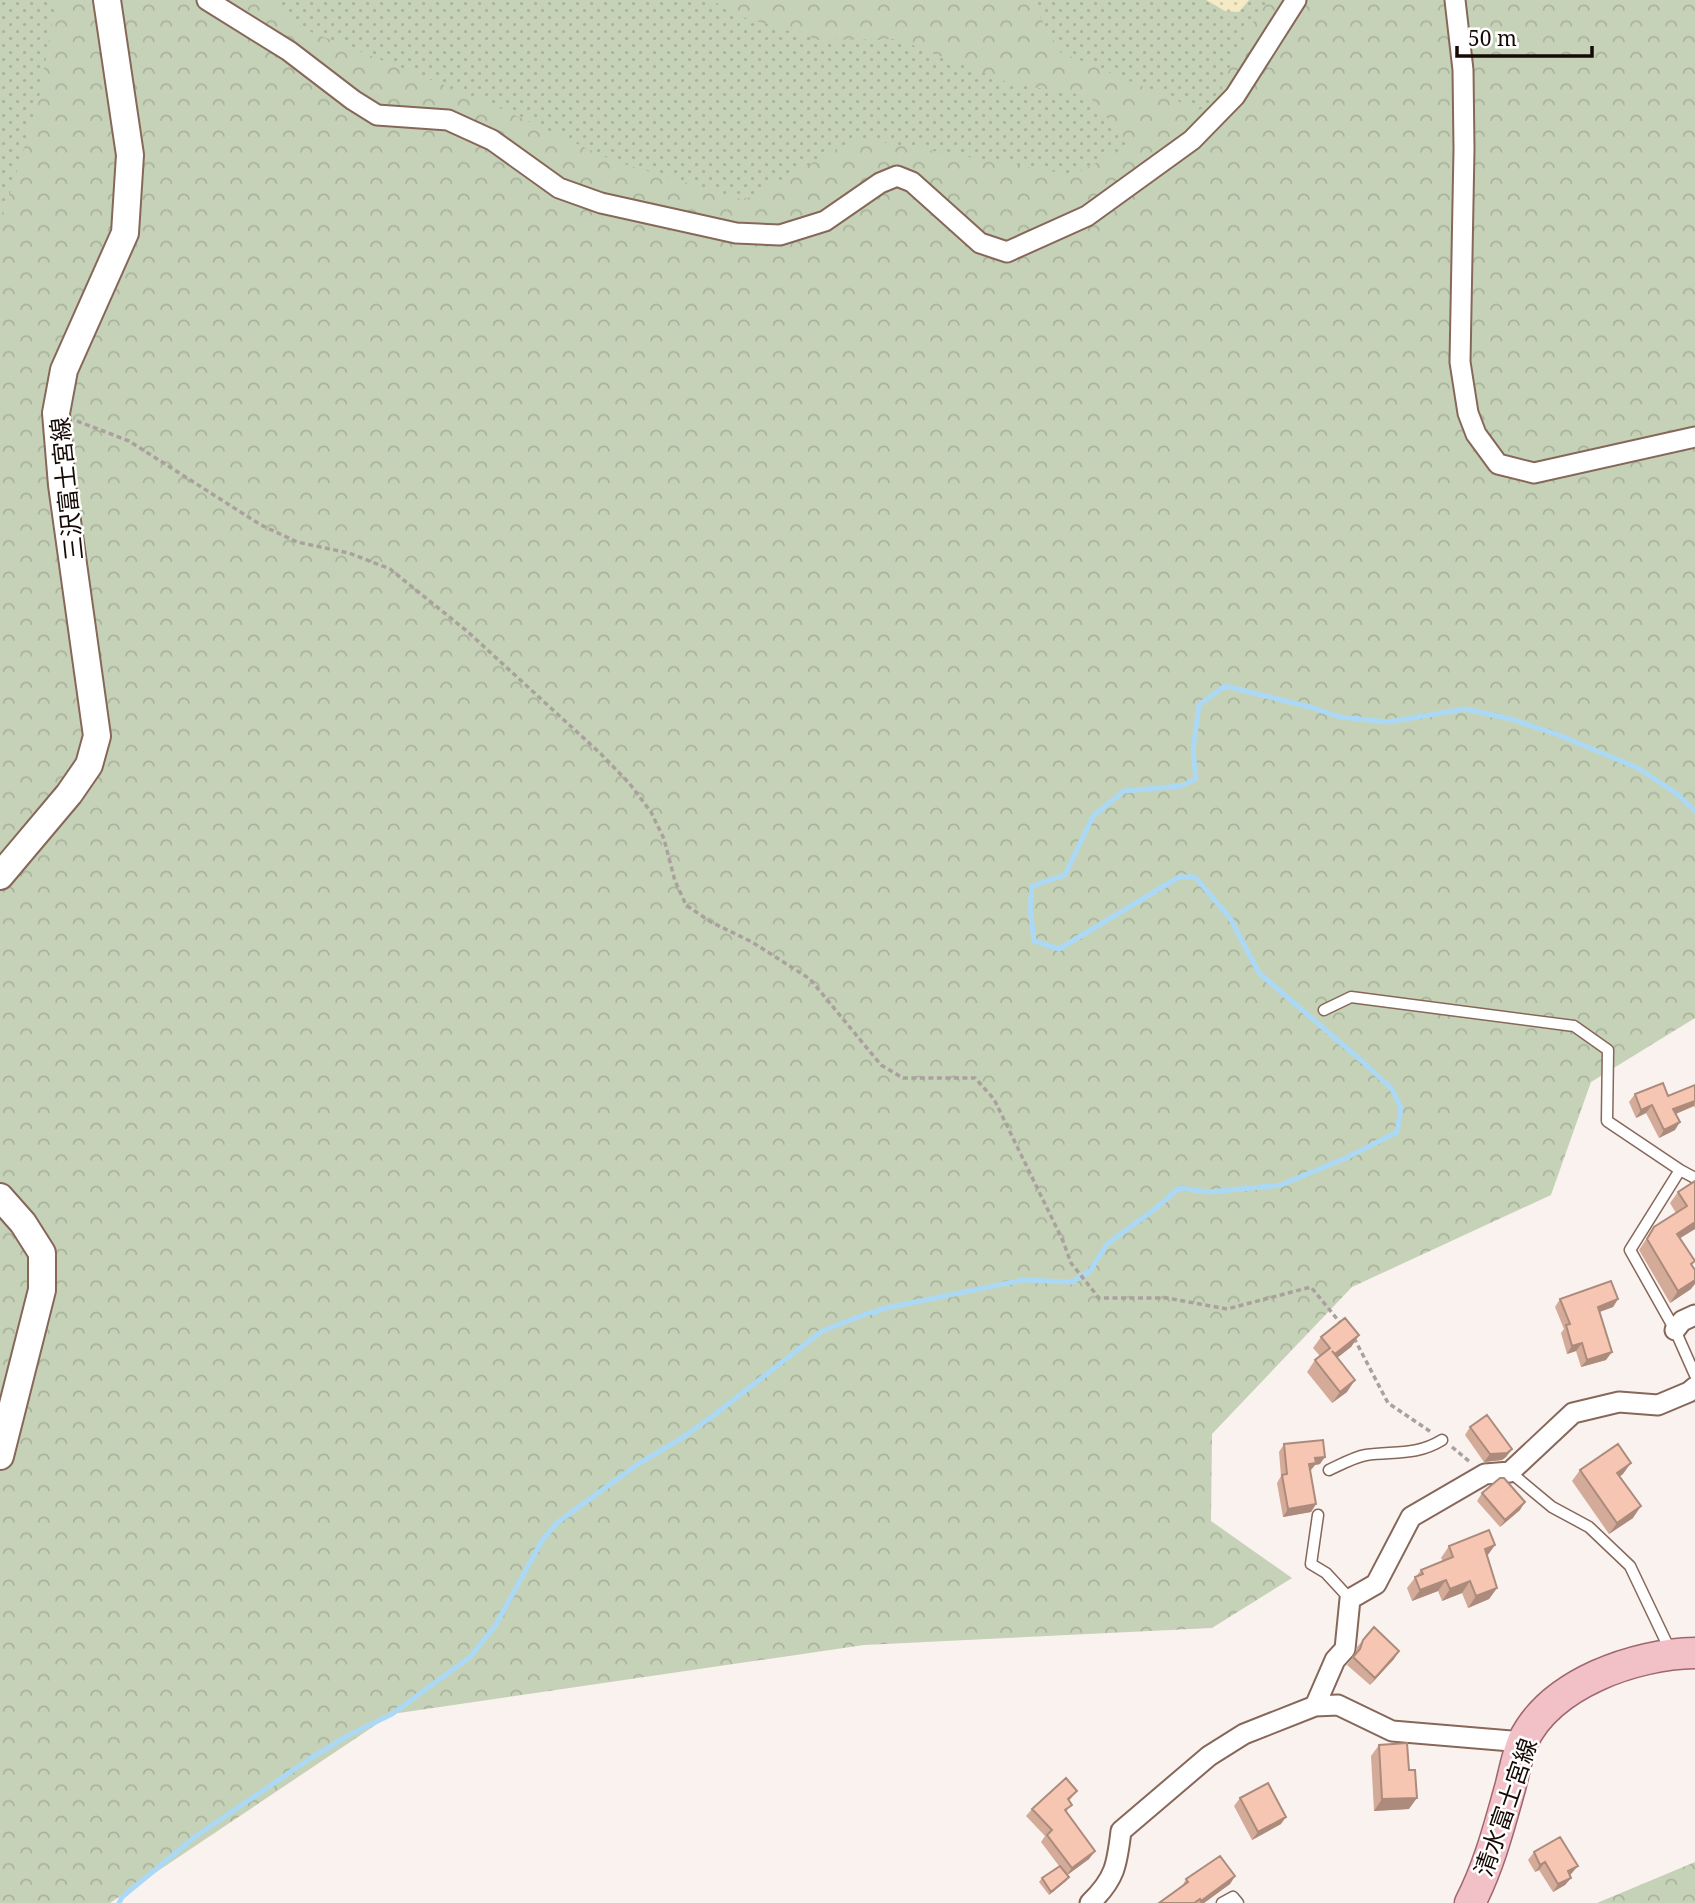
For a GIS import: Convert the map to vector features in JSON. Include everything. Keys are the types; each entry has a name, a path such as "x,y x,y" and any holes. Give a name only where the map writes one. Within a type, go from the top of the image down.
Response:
{"main road":[{"name":"三沢富士宮線","path":"0,876 69,794 89,765 97,736 62,485 56,413 64,370 125,233 130,155 107,0"},
{"path":"0,1197 23,1223 42,1253 42,1290 0,1456"},
{"name":"清水富士宮線","path":"1470,1903 1492,1855 1523,1742 1546,1709 1570,1691 1628,1662 1683,1653"}],"street":[{"path":"207,0 289,51 352,100 377,115 448,120 492,140 559,188 601,203 736,233 780,235 825,221 880,183 897,176 912,182 980,243 1007,252 1087,216 1192,140 1235,96 1296,0"},
{"path":"1455,0 1463,70 1460,362 1468,413 1476,433 1498,464 1534,473 1695,437"},
{"path":"1675,1330 1682,1321 1695,1315"},
{"path":"1315,1706 1335,1660 1345,1649 1350,1599 1376,1584 1411,1517 1485,1475 1510,1472 1573,1413 1619,1402 1658,1405 1695,1387"},
{"path":"1090,1903 1106,1887 1116,1868 1121,1831 1209,1756 1244,1734 1315,1706 1338,1705 1392,1731 1523,1742"}],"lane":[{"path":"1324,1010 1351,997 1574,1026 1608,1050 1607,1121 1695,1178"},
{"path":"1680,1170 1630,1250 1675,1330 1695,1375"},
{"path":"1329,1471 1363,1455 1400,1454 1428,1449 1442,1440"},
{"path":"1510,1472 1552,1507 1588,1527 1630,1566 1683,1653"},
{"path":"1318,1515 1311,1564 1326,1573 1350,1599"},
{"path":"1222,1903 1233,1896 1238,1903"}],"path":[{"path":"56,413 129,441 261,526 297,542 349,553 390,569 468,632 629,783 651,812 664,839 675,881 686,905 710,922 752,942 810,979 881,1065 903,1078 975,1078 986,1088 994,1099 1063,1241 1071,1263 1099,1298 1167,1298 1227,1309 1311,1287 1345,1328"},
{"path":"1350,1333 1388,1403 1442,1440 1485,1475"}],"green space":[{"path":"0,0 1695,0 1695,42 0,474"},
{"path":"56,0 271,0 304,29 491,104 614,161 744,200 858,138 1073,175 1130,145 1089,96 1012,84 897,39 819,40 736,15 712,0 1031,0 1060,52 1199,110 1213,103 1249,28 1269,0 1695,0 1695,1018 1591,1082 1551,1195 1352,1287 1212,1434 1211,1521 1292,1578 1212,1628 864,1645 392,1714 110,1903 0,1903 0,225 38,104"},
{"path":"1695,1862 1695,1903 1597,1903"}],"sand":[{"path":"1206,0 1249,0 1239,12 1225,11"}],"building":[{"path":"1663,1083 1668,1096 1695,1085 1695,1101 1673,1109 1680,1122 1664,1130 1652,1105 1641,1110 1635,1094"},
{"path":"1695,1181 1695,1222 1677,1234 1695,1261 1691,1264 1695,1270 1695,1280 1678,1291 1647,1239 1654,1227 1687,1206 1678,1192"},
{"path":"1611,1281 1618,1299 1598,1307 1612,1352 1587,1360 1582,1343 1572,1346 1566,1325 1570,1324 1560,1299"},
{"path":"1345,1318 1359,1335 1335,1354 1332,1351 1355,1380 1340,1392 1315,1360 1330,1348 1321,1337"},
{"path":"1487,1415 1512,1449 1507,1453 1490,1454 1470,1427"},
{"path":"1323,1440 1325,1457 1315,1458 1316,1463 1309,1464 1316,1504 1288,1509 1282,1475 1287,1474 1284,1444"},
{"path":"1618,1444 1631,1463 1617,1473 1641,1506 1617,1523 1580,1470"},
{"path":"1500,1478 1504,1478 1525,1502 1505,1520 1482,1493"},
{"path":"1489,1530 1495,1545 1485,1549 1497,1588 1476,1596 1470,1581 1450,1589 1446,1580 1420,1590 1415,1577 1423,1574 1421,1570 1453,1557 1449,1546"},
{"path":"1374,1627 1399,1651 1375,1678 1353,1657"},
{"path":"1407,1743 1409,1770 1415,1770 1417,1798 1382,1799 1379,1745"},
{"path":"1066,1778 1077,1791 1068,1799 1072,1805 1065,1810 1095,1851 1072,1868 1047,1835 1052,1830 1032,1809"},
{"path":"1268,1783 1286,1817 1258,1832 1240,1798"},
{"path":"1560,1837 1578,1866 1568,1871 1571,1878 1558,1884 1545,1862 1540,1865 1534,1852"},
{"path":"1220,1856 1235,1876 1201,1901 1159,1903 1188,1882 1186,1879"},
{"path":"1060,1866 1069,1877 1051,1892 1042,1878"}],"waterway":[{"path":"119,1903 122,1897 196,1836 311,1758 392,1714 470,1657 495,1626 543,1539 558,1522 638,1464 714,1415 822,1331 881,1309 1023,1280 1072,1282 1090,1271 1107,1244 1179,1188 1209,1192 1281,1185 1348,1157 1397,1132 1401,1108 1392,1089 1259,973 1230,918 1195,877 1179,877 1059,949 1034,941 1030,908 1032,886 1065,875 1093,816 1124,791 1181,786 1196,779 1193,750 1199,705 1225,686 1340,717 1388,722 1465,709 1511,719 1556,734 1638,768 1676,793 1695,811"}]}
